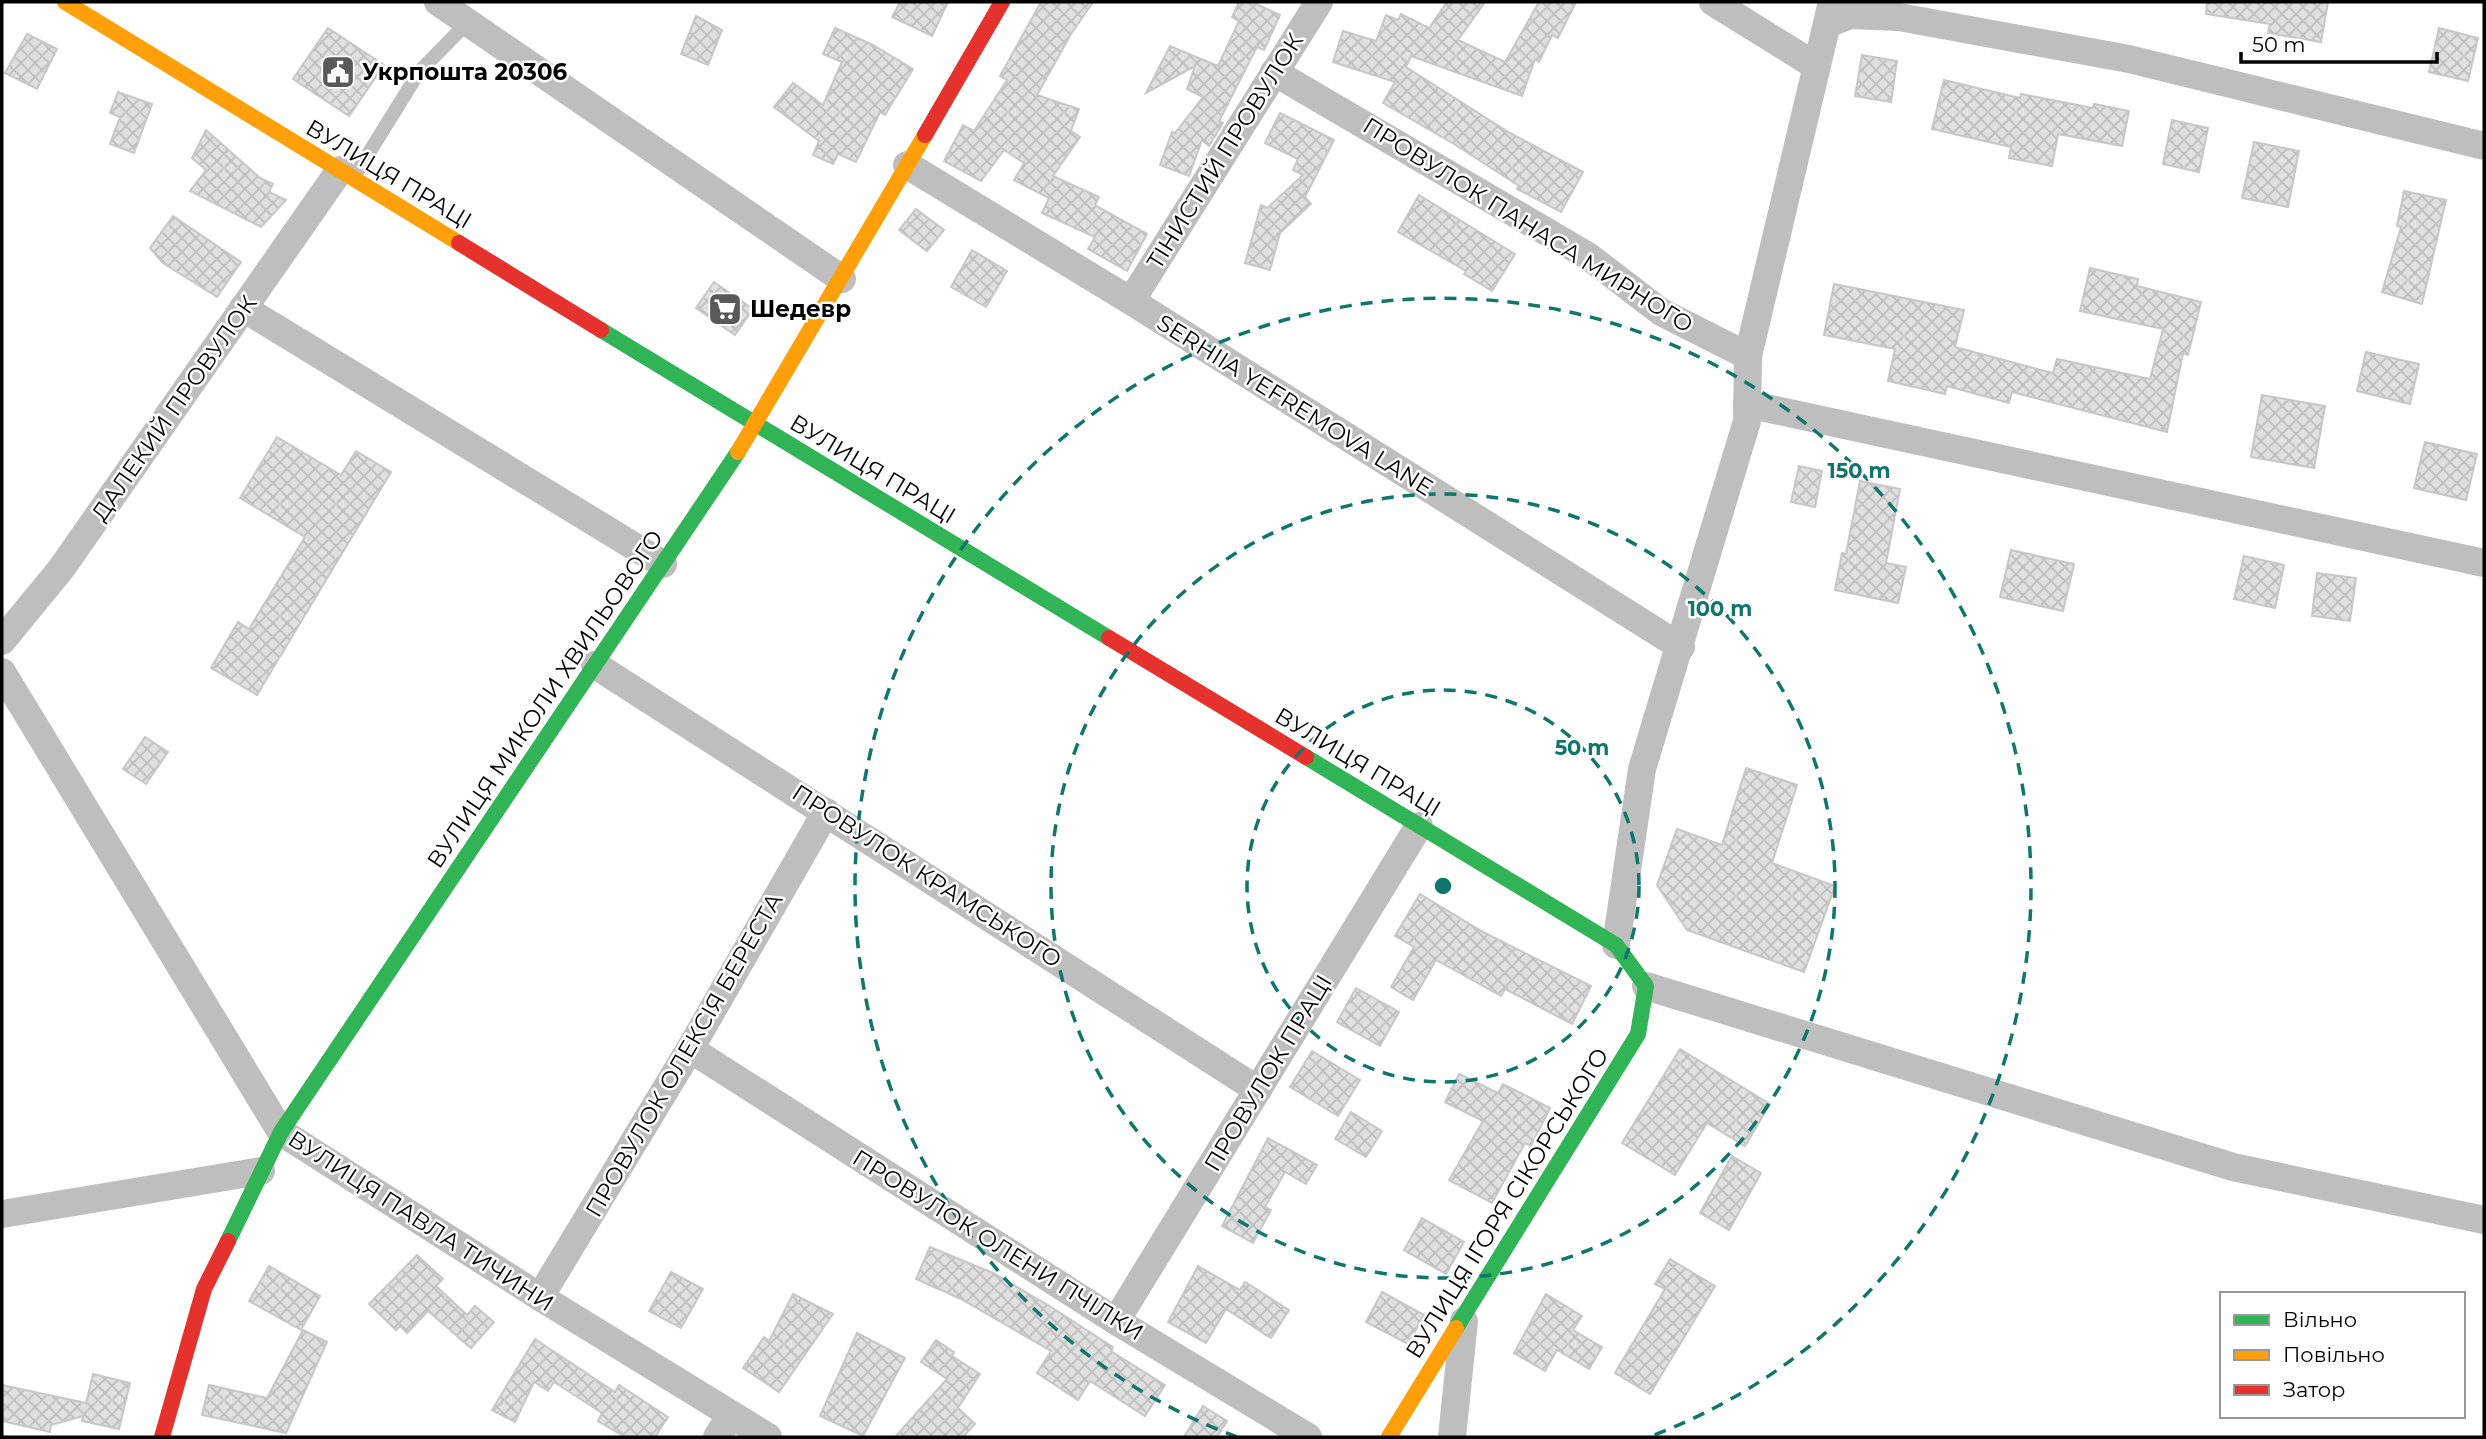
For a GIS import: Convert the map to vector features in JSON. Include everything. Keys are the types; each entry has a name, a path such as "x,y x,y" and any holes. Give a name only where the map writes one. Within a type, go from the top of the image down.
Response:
{"main road":[{"name":"ВУЛИЦЯ ПРАЦІ","path":"65,2 756,425 1616,945 1646,986"},
{"name":"ВУЛИЦЯ МИКОЛИ ХВИЛЬОВОГО","path":"164,1436 204,1289 281,1132 756,425 1002,2"},
{"name":"ВУЛИЦЯ ІГОРЯ СІКОРСЬКОГО","path":"1389,1437 1638,1034 1646,986"}],"street":[{"path":"438,2 474,12 842,279"},
{"name":"ТІНИСТИЙ ПРОВУЛОК","path":"1131,302 1319,2"},
{"path":"1713,2 1816,66"},
{"path":"1616,945 1642,769 1747,421 1748,356 1829,13 1899,18 2129,59 2484,146"},
{"name":"ПРОВУЛОК ПАНАСА МИРНОГО","path":"1274,72 1588,256 1661,312 1748,356"},
{"name":"SERHIIA YEFREMOVA LANE","path":"907,165 1131,302 1681,647"},
{"name":"ДАЛЕКИЙ ПРОВУЛОК","path":"2,641 61,569 243,308 346,174"},
{"path":"243,308 663,564"},
{"path":"1747,404 2484,562"},
{"name":"ПРОВУЛОК КРАМСЬКОГО","path":"595,665 1258,1090"},
{"name":"ВУЛИЦЯ ПАВЛА ТИЧИНИ","path":"2,672 281,1132 540,1297 724,1426 768,1437"},
{"name":"ПРОВУЛОК ОЛЕКСІЯ БЕРЕСТА","path":"540,1297 690,1049 827,812"},
{"name":"ПРОВУЛОК ПРАЦІ","path":"1116,1321 1419,826"},
{"path":"1646,986 2233,1167 2484,1220"},
{"name":"ПРОВУЛОК ОЛЕНИ ПЧІЛКИ","path":"690,1049 1116,1321 1308,1437"},
{"path":"2,1214 261,1171"},
{"path":"1452,1437 1464,1315"}],"lane":[{"path":"346,174 419,72 474,12"}],"building":[{"path":"900,2 948,2 932,36 892,17"},
{"path":"1041,2 1093,2 1071,34 1037,95 1079,109 1071,131 1080,137 1053,176 1099,197 1095,205 1147,234 1127,271 1088,249 1095,237 1042,213 1049,198 1014,180 1024,163 1004,150 981,181 944,161 963,125 974,131 1007,80 1000,76"},
{"path":"1239,2 1252,2 1280,15 1264,50 1257,47 1219,121 1223,123 1209,146 1202,140 1189,176 1160,165 1172,132 1175,133 1203,97 1187,89 1195,66 1146,93 1170,46 1218,66 1239,21 1232,17"},
{"path":"1447,2 1485,2 1458,40 1505,62 1539,2 1576,2 1558,38 1552,35 1539,62 1535,59 1522,96 1411,56 1406,67 1510,133 1583,172 1561,212 1517,189 1519,186 1454,144 1383,103 1395,82 1333,62 1343,31 1376,41 1386,15 1398,20 1401,14 1429,28"},
{"path":"2207,2 2328,2 2321,42 2268,33 2270,24 2206,14"},
{"path":"696,16 722,30 708,65 681,54"},
{"name":"Укрпошта 20306","path":"328,28 384,65 349,116 293,79"},
{"path":"835,28 873,45 913,69 885,115 880,112 856,162 838,154 833,164 813,155 819,141 774,107 793,83 823,105 842,62 823,54"},
{"path":"2439,28 2478,38 2468,81 2429,72"},
{"path":"27,34 57,49 37,89 5,73"},
{"path":"1862,55 1897,61 1891,102 1855,96"},
{"path":"1944,80 2020,98 2021,94 2093,108 2094,104 2129,111 2122,146 2058,134 2052,166 2009,158 2011,147 1932,129"},
{"path":"118,92 152,104 134,153 110,144 120,117 110,113"},
{"path":"1280,113 1334,140 1305,197 1311,204 1280,233 1270,270 1245,263 1261,205 1267,208 1303,175 1293,170 1298,159 1265,143"},
{"path":"2172,120 2208,128 2199,172 2163,164"},
{"path":"206,130 260,178 273,184 269,192 286,200 261,227 190,191 206,170 192,158"},
{"path":"2254,142 2299,151 2288,207 2242,198"},
{"path":"2404,191 2446,200 2422,304 2382,292 2401,227 2397,226"},
{"path":"1419,195 1515,254 1492,291 1464,274 1466,271 1398,232"},
{"path":"916,209 944,230 927,251 899,230"},
{"path":"173,216 241,262 217,297 163,263 150,248"},
{"path":"972,250 1007,271 986,307 951,287"},
{"path":"2090,268 2138,279 2137,286 2201,302 2188,355 2183,353 2167,432 2012,392 2009,403 1947,386 1945,394 1888,381 1895,349 1824,335 1834,284 1964,310 1955,347 2053,373 2057,359 2150,379 2163,329 2080,311"},
{"name":"Шедевр","path":"714,282 753,309 735,335 696,308"},
{"path":"2366,352 2419,364 2410,404 2357,391"},
{"path":"2262,395 2325,406 2314,468 2251,457"},
{"path":"277,437 341,475 356,451 391,472 257,695 211,668 238,622 249,629 305,537 240,498"},
{"path":"2425,442 2477,454 2466,500 2414,488"},
{"path":"1799,466 1822,471 1815,507 1791,502"},
{"path":"1860,481 1900,489 1886,563 1906,567 1898,603 1835,590 1842,553 1846,554"},
{"path":"2011,550 2074,564 2063,611 2000,597"},
{"path":"2244,556 2284,565 2275,608 2234,599"},
{"path":"2317,573 2356,578 2350,621 2312,616"},
{"path":"145,737 168,752 146,784 123,769"},
{"path":"1746,768 1797,785 1772,863 1835,886 1804,972 1687,930 1657,885 1677,829 1722,845"},
{"path":"1420,894 1483,932 1591,986 1572,1024 1505,989 1501,996 1436,960 1413,1000 1391,987 1414,947 1395,936"},
{"path":"1356,988 1399,1012 1380,1046 1337,1022"},
{"path":"1680,1049 1770,1104 1745,1146 1707,1123 1675,1175 1622,1143"},
{"path":"1312,1051 1360,1080 1338,1116 1290,1087"},
{"path":"1459,1074 1498,1093 1503,1084 1550,1108 1531,1146 1525,1143 1492,1203 1449,1180 1483,1121 1445,1102"},
{"path":"1351,1112 1382,1131 1366,1157 1335,1139"},
{"path":"1268,1138 1317,1165 1306,1184 1285,1172 1265,1207 1271,1210 1253,1243 1222,1226"},
{"path":"1732,1156 1761,1173 1729,1230 1700,1213"},
{"path":"1422,1218 1464,1242 1446,1274 1404,1250"},
{"path":"930,1247 993,1273 1048,1305 1113,1347 1111,1351 1165,1385 1145,1416 1090,1381 1078,1400 1037,1373 1051,1351 961,1299 916,1279"},
{"path":"417,1255 443,1279 436,1286 467,1315 475,1306 494,1322 471,1348 428,1311 407,1333 400,1326 396,1330 369,1304"},
{"path":"1670,1259 1715,1286 1650,1394 1615,1373 1665,1289 1655,1284"},
{"path":"269,1266 320,1296 301,1330 249,1301"},
{"path":"1198,1266 1240,1290 1245,1282 1289,1310 1271,1338 1226,1309 1206,1343 1168,1322"},
{"path":"671,1272 703,1289 681,1328 649,1311"},
{"path":"1382,1292 1424,1315 1408,1344 1366,1322"},
{"path":"793,1294 833,1314 779,1392 743,1368 764,1337 769,1341"},
{"path":"1546,1294 1582,1316 1573,1330 1602,1347 1589,1369 1557,1350 1545,1371 1514,1353"},
{"path":"303,1330 327,1342 286,1433 202,1415 209,1385 267,1398"},
{"path":"857,1333 905,1358 863,1436 820,1416"},
{"path":"535,1339 615,1392 619,1385 668,1417 655,1437 625,1437 598,1421 602,1413 554,1382 548,1391 534,1382 515,1422 492,1410"},
{"path":"936,1340 954,1352 952,1356 980,1374 958,1408 975,1424 963,1437 895,1437 947,1379 921,1362"},
{"path":"93,1374 130,1383 119,1429 82,1421 83,1416 51,1425 50,1432 2,1421 2,1385 86,1403"},
{"path":"1203,1406 1227,1421 1217,1437 1184,1437"}],"traffic: fast":[{"path":"601,330 1109,638"},
{"path":"228,1241 281,1132 738,452"},
{"path":"1306,757 1616,945 1646,986 1638,1034 1456,1328"}],"traffic: slow":[{"path":"65,2 459,243"},
{"path":"738,452 925,135"},
{"path":"1389,1437 1456,1328"}],"traffic: jam":[{"path":"925,135 1002,2"},
{"path":"459,243 601,330"},
{"path":"1109,638 1306,757"},
{"path":"162,1437 204,1289 228,1241"}],"place":[{"name":"Укрпошта 20306","path":"338,72"},
{"name":"Шедевр","path":"725,309"}]}
